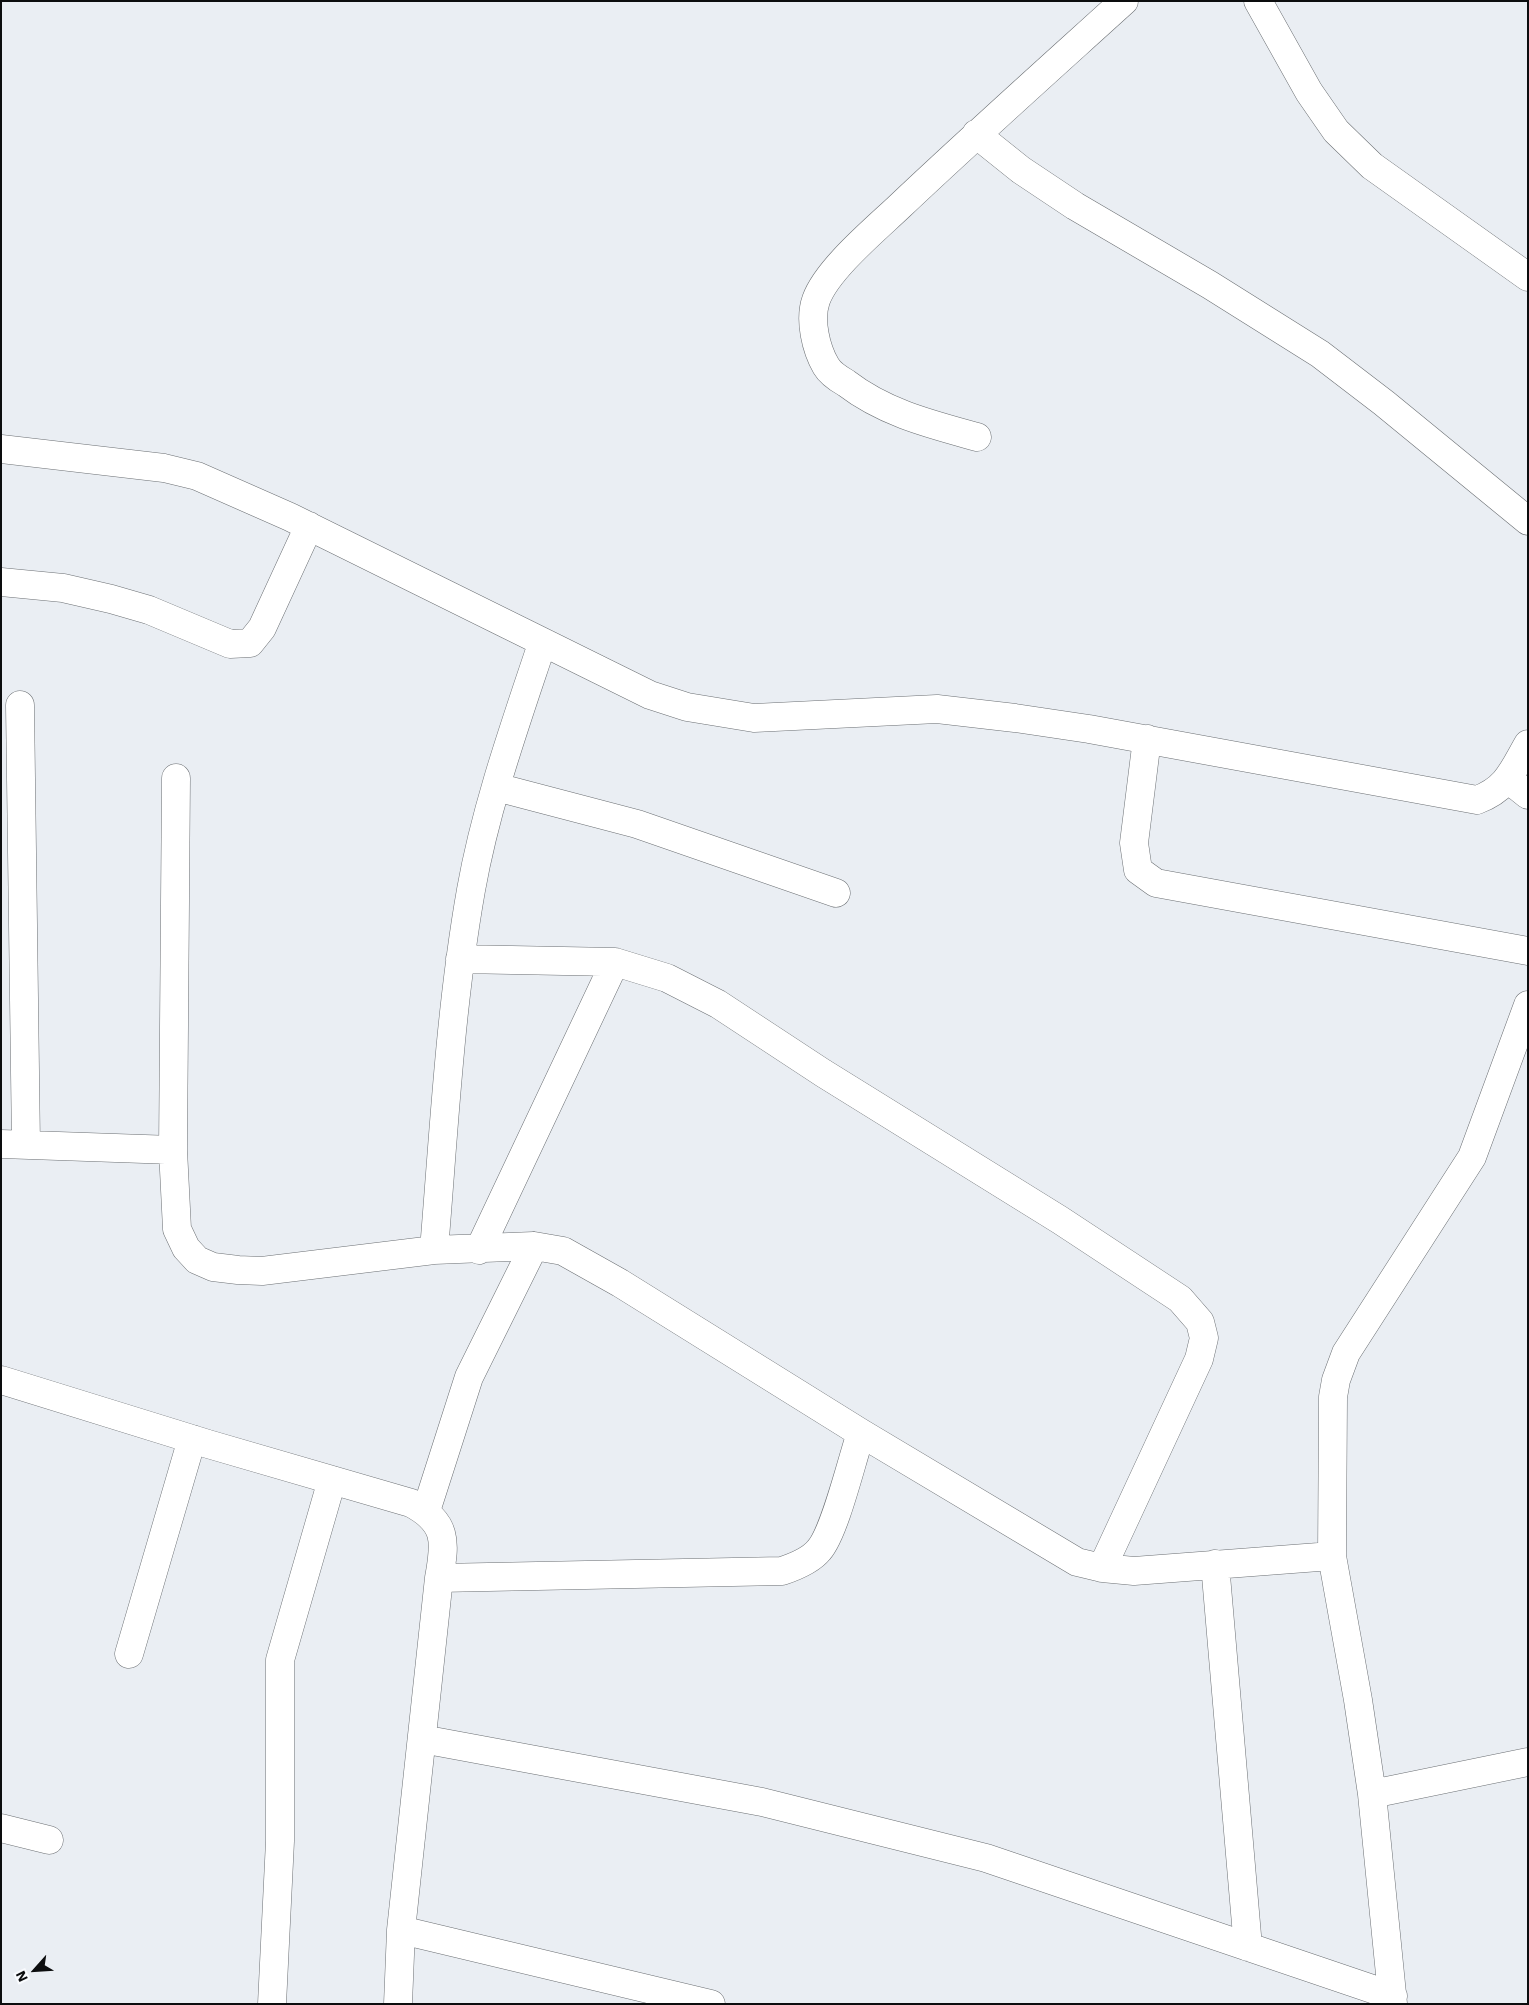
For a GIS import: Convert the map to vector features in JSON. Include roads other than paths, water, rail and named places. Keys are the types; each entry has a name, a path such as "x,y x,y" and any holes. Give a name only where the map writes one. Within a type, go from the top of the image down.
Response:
{"street":[{"path":"977,437 902,416 865,398 827,368 818,350 814,323 816,301 829,277 866,238 976,134 1124,1"},
{"path":"1258,1 1309,92 1336,131 1372,166 1528,277"},
{"path":"976,134 1021,170 1075,206 1210,285 1320,354 1384,403 1528,520"},
{"path":"1,450 164,468 197,476 309,526 542,644 650,695 687,708 754,718 936,709 1015,718 1147,739 1477,800 1518,787 1528,744"},
{"path":"1,582 63,588 111,599 149,610 230,644 250,643 262,628 309,526"},
{"path":"434,1250 460,960 471,889 484,827 542,644"},
{"path":"20,705 14,1145 173,1150"},
{"path":"1147,739 1134,843 1138,870 1156,883 1528,951"},
{"path":"176,778 173,1150 177,1229 186,1248 197,1260 213,1267 262,1270 434,1250 479,1250 534,1246 563,1252 586,1263 861,1433 1050,1548 1077,1562 1102,1568 1134,1570 1332,1556"},
{"path":"496,787 637,824 836,893"},
{"path":"460,960 615,962 667,978 718,1004 823,1073 1068,1225 1180,1299 1200,1322 1204,1338 1199,1359 1102,1568"},
{"path":"479,1250 615,962"},
{"path":"422,1739 762,1802 986,1858 1248,1946 1393,2000 1372,1794 1358,1700 1332,1556 1333,1398 1336,1380 1346,1353 1472,1157 1528,1005"},
{"path":"426,1511 469,1377 534,1246"},
{"path":"1,1380 192,1439 411,1503 426,1511 438,1523 443,1539 443,1553 402,1930 398,2004"},
{"path":"439,1578 782,1571 797,1565 819,1551 828,1534 861,1433"},
{"path":"129,1654 192,1439"},
{"path":"272,2004 280,1841 280,1660 332,1480"},
{"path":"1215,1564 1248,1946"},
{"path":"1372,1794 1527,1766"},
{"path":"1,1828 49,1840"},
{"path":"402,1930 711,2004"}]}
